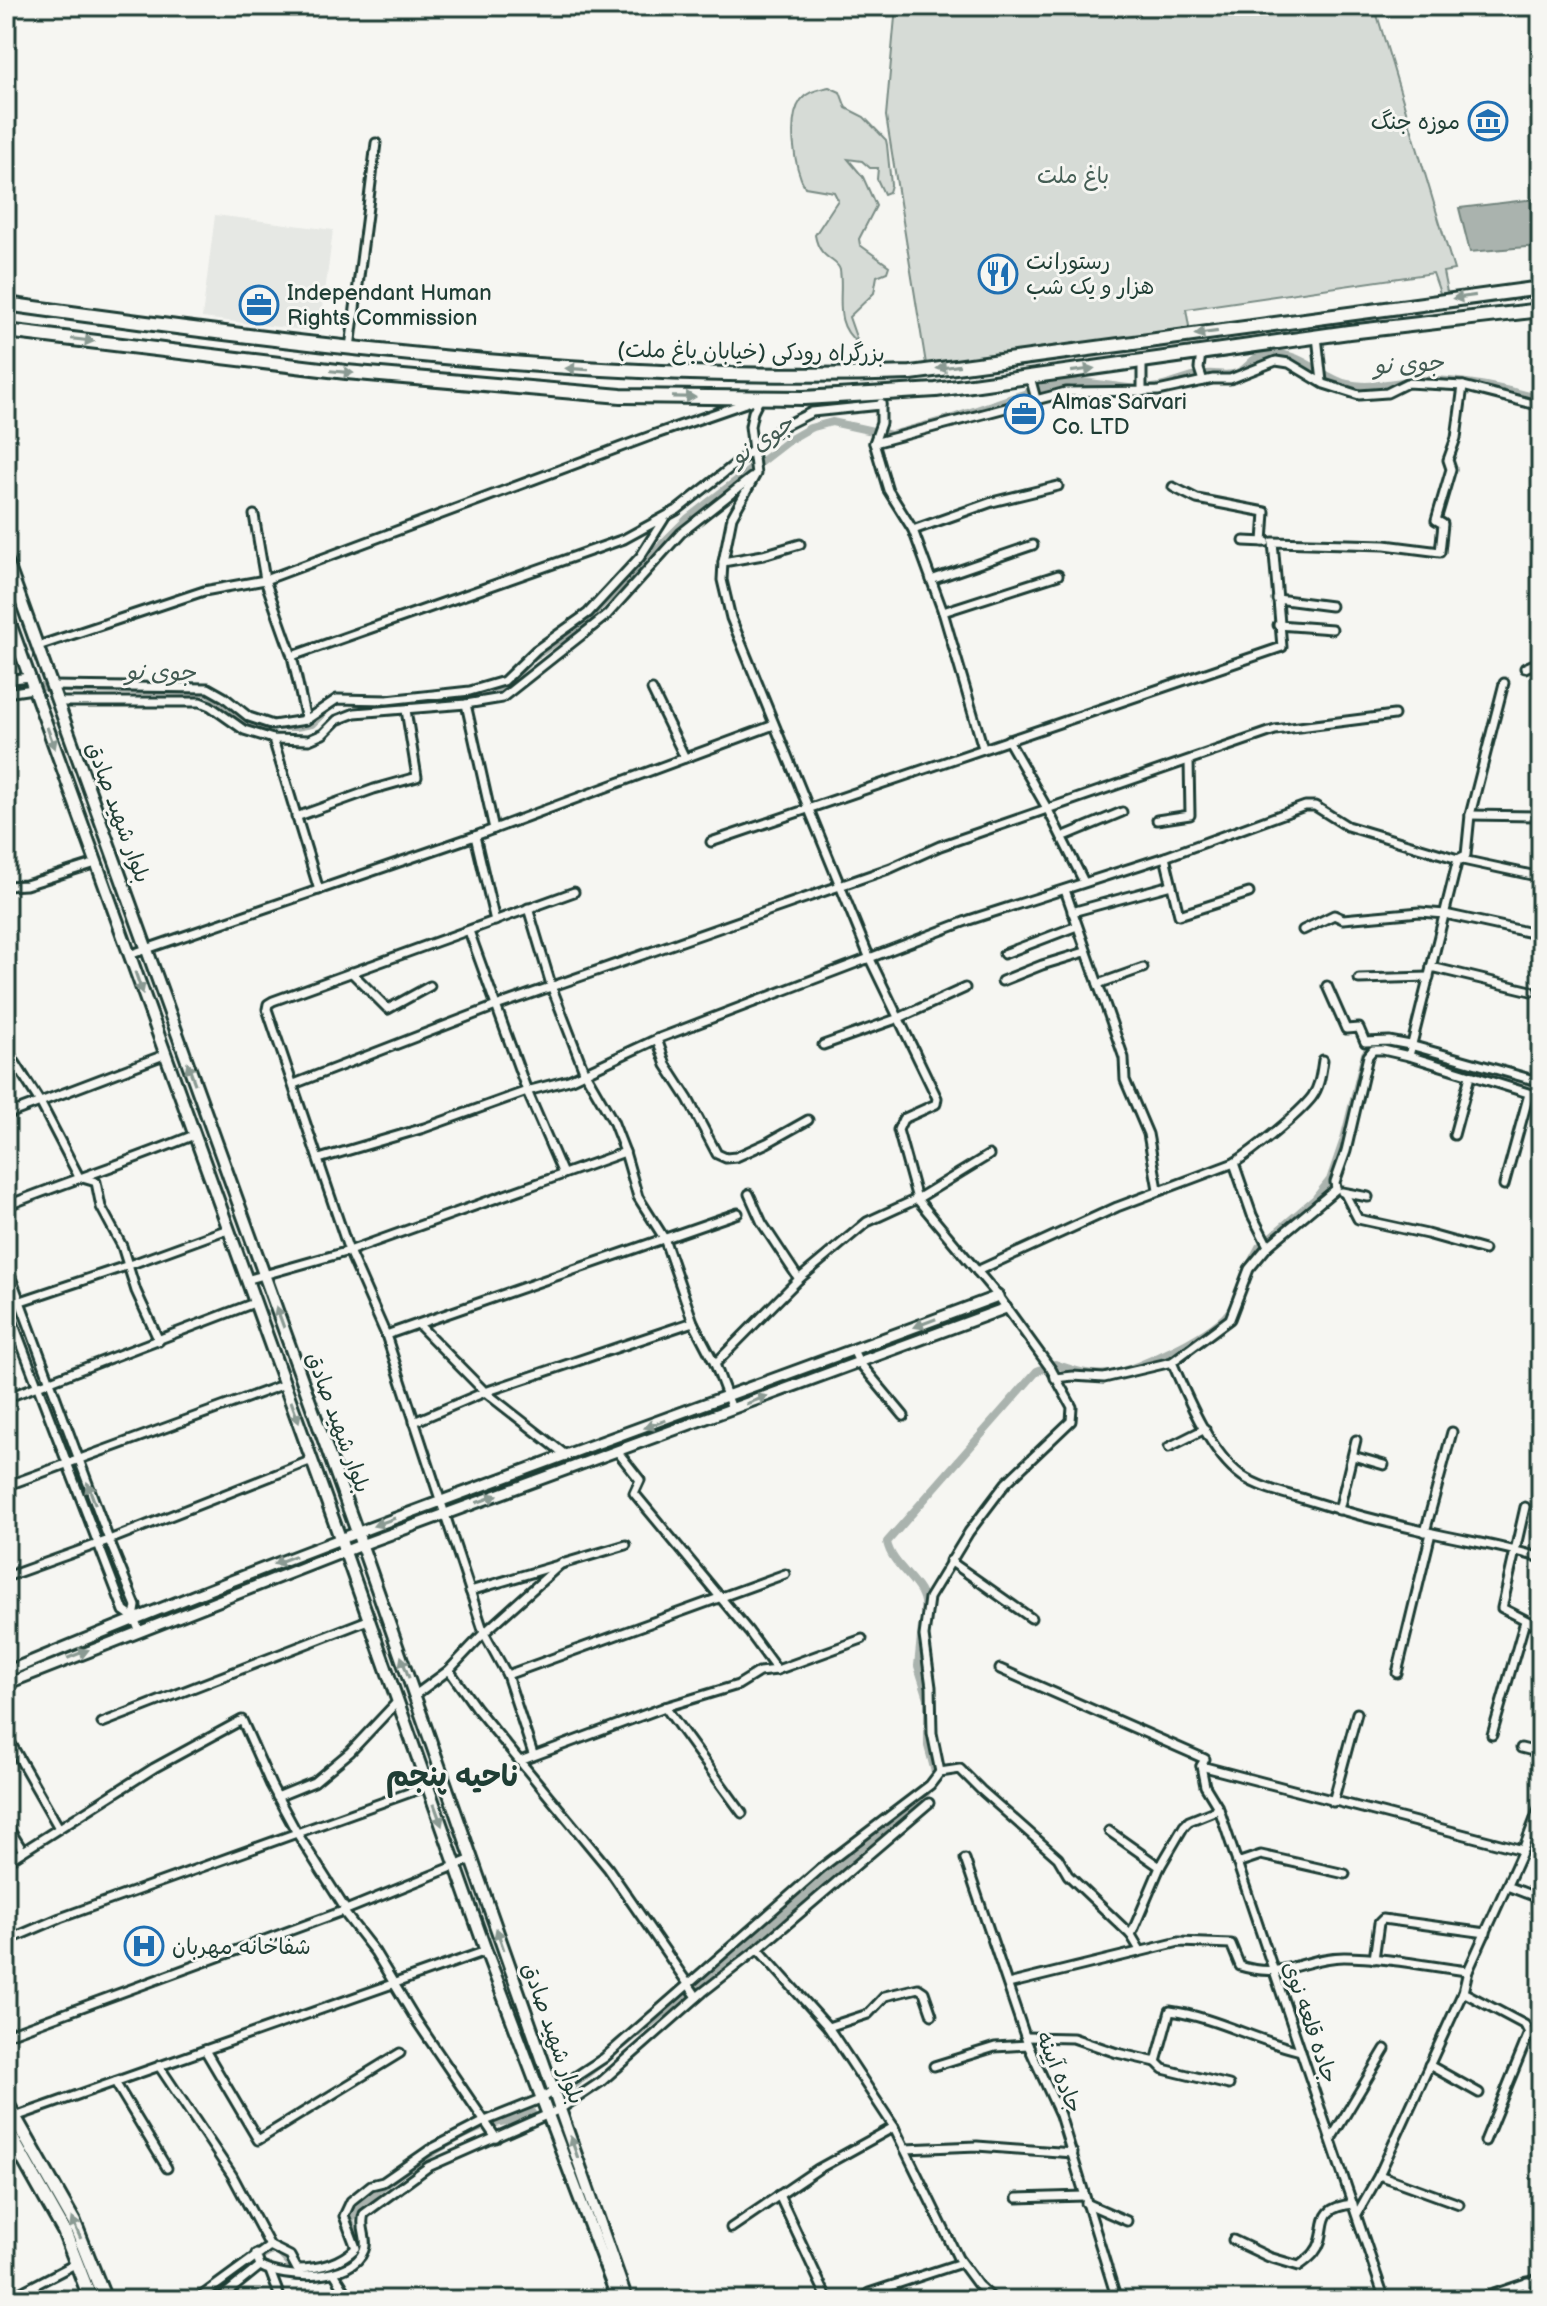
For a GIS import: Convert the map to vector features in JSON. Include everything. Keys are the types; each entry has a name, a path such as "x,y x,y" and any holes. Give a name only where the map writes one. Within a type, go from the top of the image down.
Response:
{"highway":[{"name":"بزرگراه رودکی (خیابان باغ ملت)","path":"6,304 350,348 568,368 807,377 911,373 1541,288"},
{"name":"بزرگراه رودکی (خیابان باغ ملت)","path":"6,331 361,374 621,396 881,400 1031,381 1317,336 1541,310"},
{"path":"6,2102 74,2222 105,2300"},
{"path":"6,2128 64,2231 91,2300"}],"main road":[{"name":"بلوار شهید صادق","path":"6,559 415,1695 554,2092 555,2111 618,2300"},
{"name":"بلوار شهید صادق","path":"6,612 486,1951 543,2098 555,2111 627,2300"}],"street":[{"path":"350,348 376,143"},
{"path":"1317,336 1321,378"},
{"path":"1201,353 1201,376"},
{"path":"876,439 1035,397 1066,392 1143,388 1201,376 1230,379 1276,361 1289,363 1359,395 1387,393 1407,383 1463,386 1541,406"},
{"path":"1142,362 1143,388"},
{"path":"1031,381 1035,397"},
{"path":"1244,541 1385,545 1440,552 1443,524 1436,520 1451,469 1448,460 1456,438 1463,386"},
{"path":"760,398 753,412 752,451 756,474 732,517 723,562 722,580 731,618 870,959 938,1101 903,1119 898,1130 917,1199 998,1296 1051,1369 1072,1407 1071,1421 1006,1483 950,1561 929,1598 924,1636 931,1687 932,1733 940,1772"},
{"path":"38,646 204,591 265,580 760,398"},
{"path":"292,656 624,539 664,519 782,427 812,412 881,400 881,423 876,439 888,490 913,530 943,612 983,748"},
{"path":"58,702 200,702 244,730 273,739 309,740 323,734 345,715 502,698 607,615 681,533 756,474"},
{"path":"913,530 992,502 1058,486"},
{"path":"1173,487 1197,499 1265,512 1263,542"},
{"path":"254,515 265,580 292,656 306,720"},
{"path":"52,686 208,688 249,717 273,725 306,720 337,699 387,700 470,691 504,681 536,650 588,613 640,557 664,519"},
{"path":"711,842 1282,647 1273,542"},
{"path":"723,562 800,544"},
{"path":"931,580 1033,545"},
{"path":"943,612 1058,575"},
{"path":"1277,599 1331,606"},
{"path":"1278,625 1332,629"},
{"path":"1525,668 1541,661"},
{"path":"6,680 29,677"},
{"path":"1458,859 1466,855 1470,815 1504,683"},
{"path":"6,693 33,689"},
{"path":"652,690 685,758"},
{"path":"466,704 494,829"},
{"path":"296,817 417,777 406,710"},
{"path":"294,1084 496,1006 891,868 940,846 1275,730 1394,715"},
{"path":"129,955 475,836 774,725"},
{"path":"273,739 319,890"},
{"path":"1008,740 1084,882"},
{"path":"1157,820 1190,815 1189,761"},
{"path":"319,1159 569,1080 657,1039 969,920 1165,857 1305,806 1315,806 1347,826 1458,859 1541,877"},
{"path":"1062,837 1122,812"},
{"path":"1470,815 1541,816"},
{"path":"475,836 495,921"},
{"path":"1165,857 1179,915 1249,893"},
{"path":"1409,1051 1458,859"},
{"path":"6,886 26,885 96,863"},
{"path":"1072,912 1171,885"},
{"path":"1065,890 1124,1058 1125,1080 1148,1134 1158,1189"},
{"path":"533,1754 507,1675 484,1633 386,1335 349,1251 268,1004 574,892"},
{"path":"528,908 552,988 584,1071 613,1121 638,1197 664,1238 693,1322 715,1364 732,1409"},
{"path":"1303,930 1334,915 1343,919 1420,912 1445,914 1541,935"},
{"path":"1004,954 1077,926"},
{"path":"469,931 527,1091 563,1174"},
{"path":"1002,981 1085,952"},
{"path":"1431,967 1531,991"},
{"path":"1098,984 1143,968"},
{"path":"351,972 388,1009 430,986"},
{"path":"1359,979 1429,977"},
{"path":"1327,986 1347,1030 1359,1028 1365,1042 1389,1041 1470,1076 1541,1097"},
{"path":"823,1045 899,1018 965,988"},
{"path":"657,1039 666,1065 717,1154 726,1158 736,1157 808,1120"},
{"path":"6,1048 40,1102 79,1177 96,1182 101,1207 122,1246 136,1291 159,1341"},
{"path":"1336,1189 1335,1182 1346,1151 1368,1056 1373,1050 1409,1051 1541,1082"},
{"path":"6,1115 164,1055"},
{"path":"977,1271 1158,1189 1234,1163 1251,1152 1311,1097 1320,1079 1323,1060"},
{"path":"1454,1135 1470,1076"},
{"path":"1504,1185 1529,1094"},
{"path":"6,1206 79,1177 138,1159 194,1135"},
{"path":"246,1280 349,1251 625,1152"},
{"path":"715,1364 799,1279 867,1222 917,1199 989,1155"},
{"path":"1234,1163 1252,1215 1266,1242"},
{"path":"1336,1189 1345,1194 1368,1197"},
{"path":"1055,1378 1104,1378 1172,1362 1230,1319 1249,1269 1266,1242 1336,1189"},
{"path":"749,1194 762,1223 799,1279"},
{"path":"1345,1194 1358,1219 1415,1230 1484,1250"},
{"path":"386,1335 738,1213"},
{"path":"134,1618 124,1611 6,1305 228,1229"},
{"path":"6,1264 136,1606 134,1618 139,1630"},
{"path":"6,1672 134,1618 340,1538 998,1296"},
{"path":"6,1398 254,1303"},
{"path":"6,1684 345,1551 1006,1308"},
{"path":"414,1422 485,1392 693,1322"},
{"path":"419,1325 485,1392 567,1456"},
{"path":"853,1350 859,1362 904,1416"},
{"path":"1172,1362 1194,1413 1226,1461 1242,1476 1262,1486 1339,1510 1514,1549 1541,1558"},
{"path":"6,1486 285,1384"},
{"path":"1169,1447 1205,1429"},
{"path":"1397,1673 1452,1432"},
{"path":"1339,1510 1356,1440"},
{"path":"617,1451 640,1480 634,1493 777,1670"},
{"path":"1353,1456 1384,1465"},
{"path":"6,1577 312,1460"},
{"path":"1525,1507 1502,1608 1541,1628"},
{"path":"470,1591 626,1545"},
{"path":"950,1561 1031,1618"},
{"path":"415,1695 449,1670 484,1633 562,1563"},
{"path":"507,1675 785,1574"},
{"path":"102,1723 368,1620"},
{"path":"1492,1735 1525,1621"},
{"path":"520,1761 665,1707 738,1685 759,1672 777,1670 862,1639"},
{"path":"1000,1669 1203,1762 1333,1802 1523,1850"},
{"path":"449,1670 476,1708 608,1868 696,1996"},
{"path":"277,1797 314,1782 350,1752 398,1701"},
{"path":"665,1707 742,1813"},
{"path":"1333,1802 1357,1713"},
{"path":"6,1862 154,1768 242,1720 297,1833 344,1910 375,1952 496,2138"},
{"path":"6,1735 59,1828"},
{"path":"1521,1748 1541,1753"},
{"name":"جاده قلعه نوی","path":"1203,1762 1205,1786 1219,1809 1385,2300"},
{"path":"159,2066 232,2175 270,2246 290,2256 297,2269 315,2269 345,2258 356,2248 344,2216 351,2201 371,2185 383,2182 429,2150 554,2092 622,2045 821,1868 930,1785 940,1772 960,1769 969,1775 981,1790 1058,1858 1068,1875 1131,1935 1140,1950"},
{"path":"6,1941 60,1918 428,1786"},
{"path":"256,2254 260,2266 270,2271 305,2277 334,2273 363,2255 366,2245 360,2224 364,2214 428,2167 555,2111 602,2081 696,1996 758,1949 929,1803"},
{"path":"1357,2214 1379,2175 1463,1992 1468,1971 1541,1803"},
{"path":"1131,1935 1160,1867 1189,1821 1219,1809"},
{"path":"6,1824 23,1851"},
{"path":"1109,1831 1160,1867"},
{"path":"1237,1863 1261,1855 1345,1874"},
{"path":"6,2035 344,1910 472,1859"},
{"name":"جاده آیینه","path":"965,1859 1027,2041 1060,2115 1116,2297"},
{"path":"821,1868 834,1884"},
{"path":"1507,1886 1541,1899"},
{"path":"1374,1959 1379,1923 1383,1919 1486,1933"},
{"path":"1008,1984 1179,1942 1231,1944 1240,1966 1274,1972 1341,1956 1468,1971"},
{"path":"758,1949 828,2027 894,2127 961,2263 994,2300"},
{"path":"15,2117 486,1951"},
{"path":"828,2027 868,2014 885,1996 918,1988 924,1992 932,2015"},
{"path":"1463,1992 1525,2025 1529,2033 1485,2141"},
{"path":"1156,2062 1170,2011 1301,2051"},
{"path":"934,2066 995,2047 1073,2038 1156,2062 1163,2069 1229,2085"},
{"path":"1331,2139 1385,2049"},
{"path":"205,2050 258,2140 400,2053"},
{"path":"1429,2065 1479,2093"},
{"path":"115,2082 167,2168"},
{"path":"731,2228 818,2169 894,2127"},
{"path":"905,2149 977,2146 1073,2153"},
{"path":"1379,2175 1459,2204"},
{"path":"779,2195 828,2300"},
{"path":"1017,2198 1085,2199 1127,2221"},
{"path":"1233,2240 1269,2257 1299,2266 1316,2252 1323,2220 1333,2207 1353,2204"},
{"path":"196,2300 270,2246"},
{"path":"6,2300 77,2263"},
{"path":"866,2300 869,2293 891,2284 961,2263"},
{"path":"218,2300 260,2266"},
{"path":"270,2271 281,2300"},
{"path":"334,2273 351,2300"},
{"path":"1476,2300 1541,2278"},
{"path":"1527,2282 1527,2300"},
{"path":"1098,2300 1116,2297"}],"shaded area":[{"path":"1536,199 1538,246 1470,252 1459,208"},
{"path":"215,215 333,230 320,332 202,318"}],"green space":[{"name":"باغ ملت","path":"896,6 1378,6 1375,8 1454,270 1443,272 1445,296 1440,293 1433,273 1186,309 1190,332 926,364 886,116"},
{"path":"829,87 840,92 846,108 864,117 886,140 887,145 891,185 889,192 884,194 877,179 878,168 848,159 863,177 876,206 859,239 860,245 889,266 887,272 877,276 874,293 849,317 858,343 850,335 842,318 839,266 820,249 815,235 838,200 834,192 805,187 794,144 794,119 801,100 810,93"}],"waterway":[{"path":"1262,6 1277,6"},
{"name":"جوی نو","path":"1153,388 1200,375 1233,374 1258,357 1283,354 1347,384 1367,386 1441,380 1541,399"},
{"name":"جوی نو","path":"402,701 474,699 502,686 534,657 583,623 687,519 789,440 810,428 832,422 891,435 1051,385 1074,381 1136,389"},
{"name":"جوی نو","path":"6,684 76,690 207,692 245,720 267,727 312,724 328,708"},
{"path":"1248,1268 1259,1247 1315,1199 1330,1180 1369,1047 1384,1043 1529,1082"},
{"path":"924,1610 921,1592 895,1560 887,1542 1037,1371 1055,1364 1095,1374 1121,1371 1157,1358 1196,1338 1225,1317 1232,1307"},
{"path":"622,2046 728,1961 926,1793 934,1782 935,1772 928,1746 928,1698 918,1666 922,1627"},
{"path":"567,2090 602,2062"},
{"path":"309,2272 348,2261 360,2250 350,2221 359,2208 391,2180 431,2153 470,2133 532,2113"},
{"path":"209,2300 249,2263 276,2249 296,2271"}],"place":[{"name":"موزه جنگ","path":"1488,121"},
{"name":"رستورانت هزار و یک شب","path":"998,274"},
{"name":"Independant Human Rights Commission","path":"259,305"},
{"name":"Almas Sarvari Co. LTD","path":"1024,414"},
{"name":"شفاخانه مهربان","path":"144,1946"}],"district":[{"name":"ناحیه پنجم","path":"452,1776"}]}
